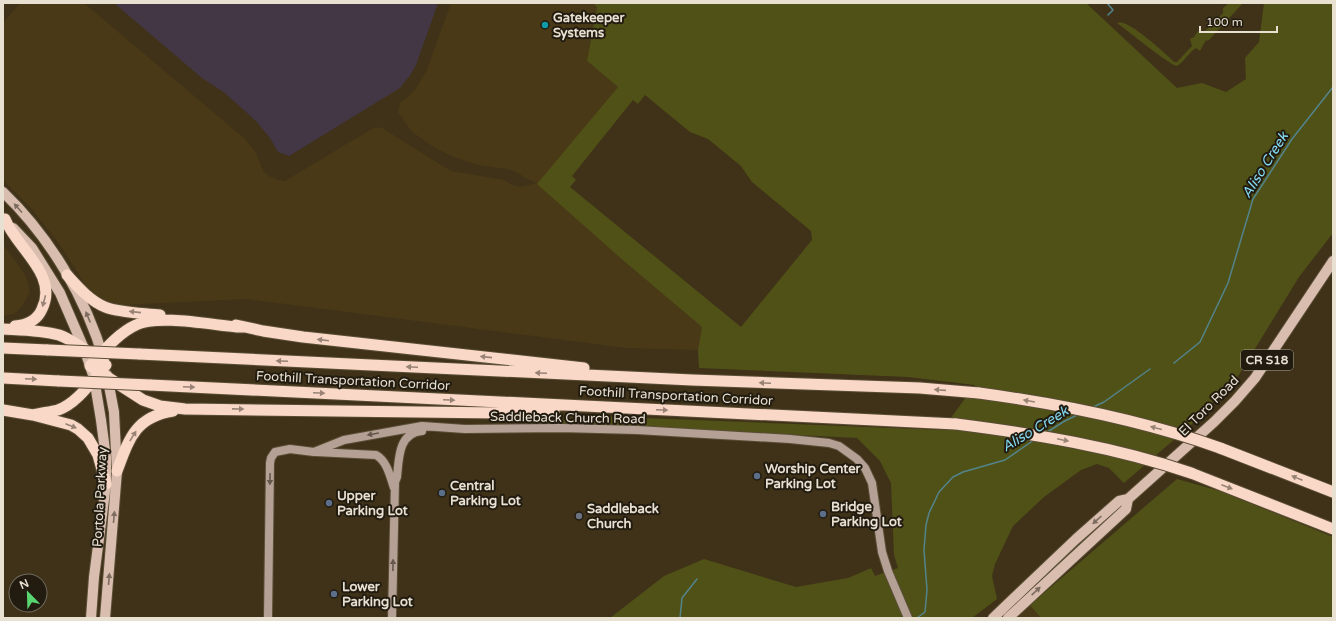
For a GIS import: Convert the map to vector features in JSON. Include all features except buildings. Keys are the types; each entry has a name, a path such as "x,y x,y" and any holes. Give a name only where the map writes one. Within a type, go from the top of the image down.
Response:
{"highway":[{"path":"3,328 26,324 33,321 39,315 46,293 43,277 4,218"},
{"path":"67,276 92,300 105,307 115,310 218,322 330,341 692,380"},
{"path":"33,415 58,410 68,405 81,394 127,330 136,324 149,320 243,327"},
{"path":"3,328 43,332 67,338 85,351 99,367 143,400 160,406 185,409 500,413 631,408"},
{"name":"Foothill Transportation Corridor","path":"3,348 692,380 920,388 979,393 1098,414 1173,433 1220,448 1333,492"},
{"name":"Foothill Transportation Corridor","path":"3,378 956,424 1013,431 1058,439 1106,449 1154,462 1191,473 1333,529"},
{"path":"117,471 132,436 143,422 159,413 185,409"},
{"path":"3,410 33,415 71,425 83,433 88,438 98,455 106,484"}],"main road":[{"name":"Portola Parkway","path":"3,192 43,239 67,276 88,315 99,367 114,412 117,471 105,618"},
{"path":"4,218 32,248 60,293 85,351"},
{"name":"El Toro Road","path":"992,618 1119,501 1128,499 1214,422 1250,384 1333,261"},
{"name":"Portola Parkway","path":"91,618 94,577 106,484 106,458 99,367"},
{"name":"Saddleback Church Road","path":"268,618 271,458 275,452 290,449 314,452 344,440 422,426 465,429 561,428 637,430 790,439 829,443 839,446 857,459 865,468 872,483 882,552 888,571 908,618"},
{"path":"392,618 394,488 401,446 413,433 421,431 453,432 465,429"},
{"path":"314,452 376,455 381,458 386,466 394,488"},
{"name":"El Toro Road","path":"1008,618 1126,509 1128,499"}],"shaded area":[{"path":"20,3 84,3 245,139 255,151 264,172 278,180 285,181 375,127 382,128 451,171 504,180 514,186 516,185 519,187 537,183 508,169 478,165 454,157 435,148 409,128 398,112 400,103 414,91 426,72 451,3 593,3 597,6 587,61 618,87 538,184 625,262 702,327 698,350 626,348 246,299 122,305 109,302 87,287 60,245 31,208 3,180 3,23"},
{"path":"114,3 438,3 416,65 400,88 289,156 278,152 270,138 256,121 225,93 202,78"},
{"path":"593,3 1086,3 1177,88 1202,83 1226,92 1246,79 1245,58 1259,42 1264,3 1333,3 1333,233 1299,277 1237,378 1191,425 1124,483 1109,468 1097,464 1081,470 1044,497 1013,526 995,564 992,576 997,599 972,618 610,618 664,576 704,559 796,587 848,578 871,568 875,576 898,568 894,555 891,483 880,461 857,438 578,423 541,423 594,416 942,430 975,385 908,377 699,368 698,350 702,327 625,262 537,184 618,87 587,61 597,7","holes":["645,95 690,132 708,139 741,166 752,182 811,231 812,240 741,327 570,187 576,180 572,176 633,100 638,104"]},
{"path":"1229,3 1243,3 1208,41 1206,40 1200,51 1196,48 1177,66 1157,54 1117,23 1122,22 1135,29 1157,46 1174,62 1177,62 1192,46 1190,39 1194,37 1198,31 1203,33 1223,13 1223,8"},
{"path":"3,244 26,276 30,292 23,305 14,314 3,316"},
{"path":"1177,479 1220,491 1333,537 1333,618 1041,618 1030,605"},
{"path":"1030,605 1041,618 1016,618"}],"waterway":[{"path":"1107,3 1113,10 1108,15"},
{"name":"Aliso Creek","path":"1174,363 1200,342 1228,283 1253,199 1292,139 1333,87"},
{"name":"Aliso Creek","path":"1093,407 1104,402 1150,369"},
{"name":"Aliso Creek","path":"1046,433 1079,414"},
{"name":"Aliso Creek","path":"917,618 925,612 927,590 924,550 926,525 929,513 939,492 953,477 963,472 1005,460 1034,440"},
{"path":"680,618 682,598 697,579"}],"place":[{"name":"Gatekeeper Systems","path":"545,25"},
{"name":"Worship Center Parking Lot","path":"757,476"},
{"name":"Central Parking Lot","path":"442,493"},
{"name":"Upper Parking Lot","path":"329,503"},
{"name":"Bridge Parking Lot","path":"823,514"},
{"name":"Saddleback Church","path":"579,516"},
{"name":"Lower Parking Lot","path":"334,594"}]}
